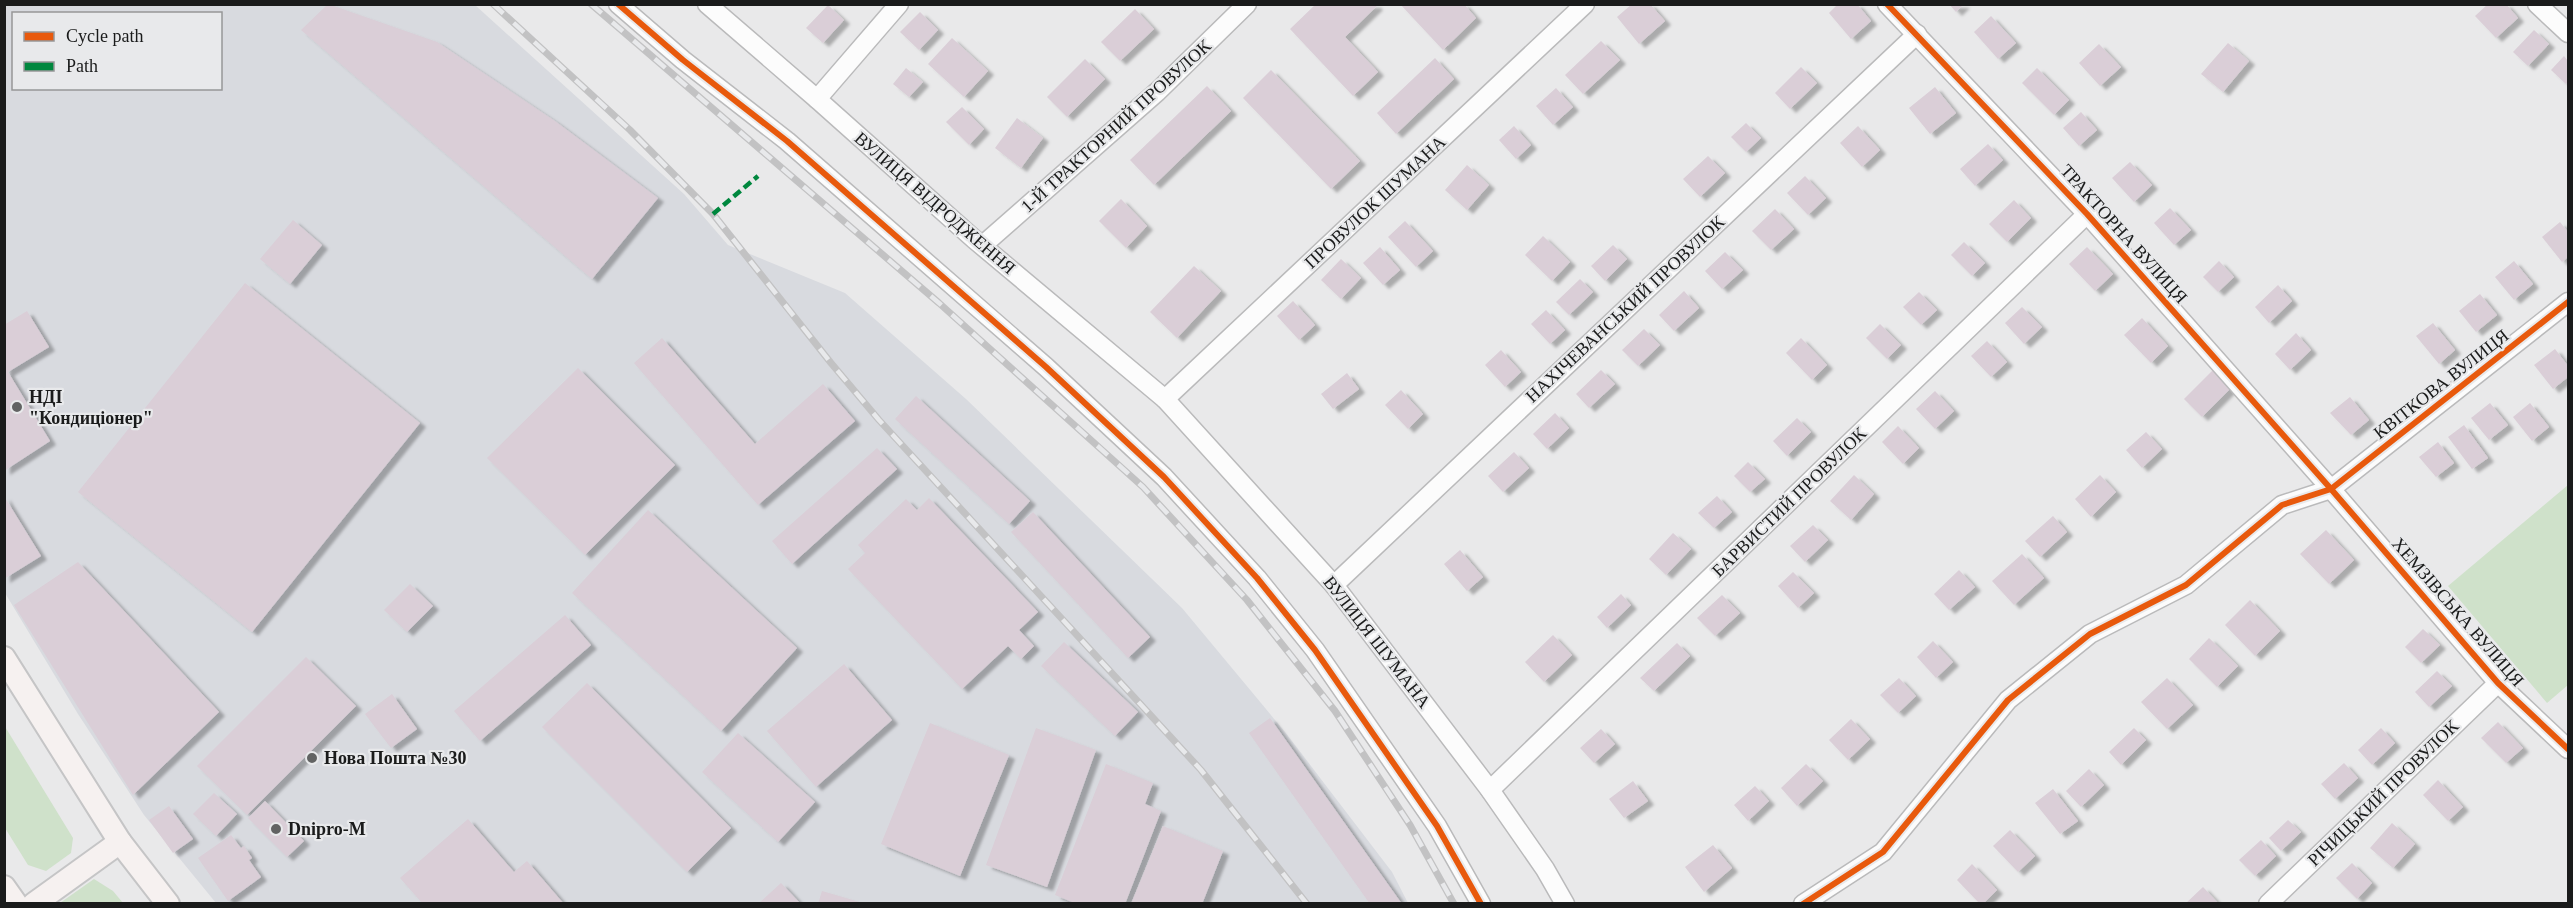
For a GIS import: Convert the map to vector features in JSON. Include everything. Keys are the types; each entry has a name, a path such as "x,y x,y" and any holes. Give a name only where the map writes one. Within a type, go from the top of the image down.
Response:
{"main road":[{"path":"4,658 120,842 168,903"},
{"path":"34,903 120,842"},
{"path":"4,887 16,903"}],"street":[{"path":"618,4 683,60 787,141 1046,367 1164,477 1257,578 1315,650 1437,826 1480,903"},
{"name":"ВУЛИЦЯ ВІДРОДЖЕННЯ","path":"707,4 983,245 1165,399"},
{"path":"817,99 899,4"},
{"name":"1-Й ТРАКТОРНИЙ ПРОВУЛОК","path":"983,245 1156,92 1247,4"},
{"name":"ПРОВУЛОК ШУМАНА","path":"1165,399 1585,4"},
{"name":"ТРАКТОРНА ВУЛИЦЯ","path":"1887,4 2087,214 2331,489"},
{"path":"2537,4 2568,33"},
{"name":"НАХІЧЕВАНСЬКИЙ ПРОВУЛОК","path":"1334,585 1917,34"},
{"name":"БАРВИСТИЙ ПРОВУЛОК","path":"1490,790 2087,214"},
{"name":"КВІТКОВА ВУЛИЦЯ","path":"1803,903 1883,852 2008,700 2090,634 2186,585 2282,506 2331,489 2568,302"},
{"name":"ВУЛИЦЯ ШУМАНА","path":"1165,399 1334,585 1490,790 1545,869 1565,903"},
{"name":"ХЕМЗІВСЬКА ВУЛИЦЯ","path":"2331,489 2498,683 2568,749"},
{"name":"РІЧИЦЬКИЙ ПРОВУЛОК","path":"2268,903 2498,683"}],"shaded area":[{"path":"5,5 475,5 684,194 728,245 845,293 966,399 1182,608 1285,732 1392,872 1408,903 216,903 144,815 78,714 5,593"}],"green space":[{"path":"2568,485 2568,685 2547,703 2448,586"},
{"path":"4,725 73,838 71,853 46,871 28,865 5,828"},
{"path":"94,879 113,891 123,903 60,903"}],"building":[{"path":"328,4 437,42 555,121 658,198 592,279 301,30"},
{"path":"1316,4 1375,4 1377,6 1345,37 1378,72 1353,96 1290,29"},
{"path":"1400,4 1464,4 1476,18 1443,50"},
{"path":"1632,4 1650,4 1665,21 1639,44 1617,17"},
{"path":"1838,4 1857,4 1871,21 1851,39 1829,13"},
{"path":"1949,4 1964,4 1956,12"},
{"path":"2488,4 2506,4 2518,18 2496,38 2475,16"},
{"path":"828,5 844,20 823,43 806,28"},
{"path":"1135,9 1154,29 1120,61 1101,42"},
{"path":"920,12 938,30 919,50 900,32"},
{"path":"1991,16 2016,43 1998,59 1974,32"},
{"path":"2534,30 2549,44 2528,66 2513,52"},
{"path":"952,38 988,71 964,97 928,64"},
{"path":"1601,41 1620,60 1583,94 1565,75"},
{"path":"2228,43 2249,61 2223,92 2201,74"},
{"path":"2099,44 2121,67 2100,86 2079,63"},
{"path":"2564,56 2568,61 2566,84 2551,70"},
{"path":"1435,58 1454,79 1396,134 1377,113"},
{"path":"1085,59 1105,79 1067,117 1047,97"},
{"path":"1801,67 1817,83 1790,109 1775,93"},
{"path":"906,68 923,82 909,97 893,84"},
{"path":"2037,68 2069,100 2054,115 2022,83"},
{"path":"1271,70 1360,161 1331,189 1243,98"},
{"path":"1207,86 1231,111 1154,185 1130,160"},
{"path":"1935,87 1956,113 1930,134 1909,108"},
{"path":"1556,88 1573,107 1553,125 1536,106"},
{"path":"962,107 984,129 969,145 946,122"},
{"path":"2081,112 2097,130 2079,146 2063,128"},
{"path":"1017,118 1043,138 1021,168 995,148"},
{"path":"1746,123 1761,138 1746,152 1731,137"},
{"path":"1514,126 1531,145 1516,159 1499,140"},
{"path":"1858,126 1880,150 1862,167 1840,143"},
{"path":"1988,144 2003,160 1975,186 1960,169"},
{"path":"1708,156 1725,173 1700,197 1683,179"},
{"path":"2130,162 2152,185 2134,202 2112,178"},
{"path":"1467,165 1489,185 1467,210 1445,190"},
{"path":"1805,176 1826,198 1808,215 1787,193"},
{"path":"1121,199 1147,226 1126,248 1099,221"},
{"path":"2014,200 2031,218 2007,242 1989,224"},
{"path":"2170,208 2191,230 2174,245 2154,223"},
{"path":"1775,209 1794,229 1771,250 1752,231"},
{"path":"293,220 322,245 290,284 260,259"},
{"path":"1405,221 1433,251 1416,267 1388,237"},
{"path":"2560,222 2568,232 2568,257 2562,262 2542,237"},
{"path":"1543,236 1570,262 1552,281 1525,255"},
{"path":"1964,242 1985,263 1972,276 1951,255"},
{"path":"1613,245 1627,259 1605,281 1591,266"},
{"path":"1380,247 1400,270 1383,285 1363,263"},
{"path":"2087,247 2113,274 2095,291 2069,264"},
{"path":"1725,252 1743,270 1722,289 1705,271"},
{"path":"1341,259 1361,278 1341,299 1321,280"},
{"path":"2219,261 2234,277 2218,292 2203,277"},
{"path":"2514,261 2533,284 2514,300 2495,277"},
{"path":"1194,266 1221,291 1177,338 1150,312"},
{"path":"1580,279 1593,292 1569,315 1556,302"},
{"path":"245,283 420,423 252,632 78,492"},
{"path":"2278,285 2292,301 2269,323 2255,307"},
{"path":"1684,291 1699,308 1674,331 1659,315"},
{"path":"1919,292 1937,310 1921,325 1903,307"},
{"path":"2480,294 2497,315 2476,332 2459,311"},
{"path":"1293,301 1315,325 1299,340 1277,316"},
{"path":"2022,307 2042,327 2024,344 2005,323"},
{"path":"1546,310 1565,330 1550,344 1531,324"},
{"name":"НДІ \"Кондиціонер\"","path":"27,311 49,347 8,372 50,441 4,471 4,325"},
{"path":"2142,318 2168,346 2151,363 2124,335"},
{"path":"2433,323 2455,350 2439,364 2416,336"},
{"path":"1880,324 1901,345 1887,359 1866,338"},
{"path":"1644,329 1660,345 1638,366 1622,350"},
{"path":"2296,333 2311,350 2290,370 2275,354"},
{"path":"662,338 755,444 823,384 855,421 758,505 634,363"},
{"path":"1801,338 1827,365 1812,380 1786,353"},
{"path":"1987,341 2007,362 1991,377 1971,356"},
{"path":"2555,349 2568,366 2568,377 2553,389 2534,365"},
{"path":"1501,350 1521,372 1505,387 1485,365"},
{"path":"578,368 675,465 585,555 487,458"},
{"path":"1601,370 1615,384 1589,408 1576,394"},
{"path":"2213,370 2231,388 2202,417 2184,399"},
{"path":"1347,373 1359,389 1333,409 1321,394"},
{"path":"1401,390 1423,414 1408,429 1385,405"},
{"path":"1935,391 1954,411 1935,429 1916,409"},
{"path":"916,396 1030,501 1009,524 895,419"},
{"path":"2350,397 2369,420 2351,435 2330,413"},
{"path":"2490,403 2508,425 2489,440 2471,418"},
{"path":"2530,403 2549,427 2532,441 2513,417"},
{"path":"1555,413 1569,428 1547,449 1533,434"},
{"path":"1797,418 1811,432 1787,456 1773,441"},
{"path":"2464,425 2488,458 2472,469 2448,437"},
{"path":"1898,426 1919,448 1903,464 1882,442"},
{"path":"2146,432 2162,449 2142,468 2126,450"},
{"path":"2438,442 2454,463 2436,477 2419,457"},
{"path":"877,448 897,469 792,564 772,541"},
{"path":"1514,452 1529,468 1503,492 1488,476"},
{"path":"1748,462 1765,479 1750,492 1734,476"},
{"path":"1854,475 1874,494 1851,520 1830,501"},
{"path":"2100,475 2116,492 2091,517 2075,499"},
{"path":"4,496 41,556 4,579"},
{"path":"1717,496 1732,512 1714,528 1698,513"},
{"path":"929,498 1038,612 1019,630 1034,646 1021,659 1008,646 962,689 848,569 865,553 858,545 906,499 917,510"},
{"path":"648,510 797,648 721,731 572,593"},
{"path":"1033,512 1150,637 1128,658 1011,532"},
{"path":"2053,516 2067,532 2040,557 2025,541"},
{"path":"1813,525 1828,540 1805,562 1790,546"},
{"path":"2326,530 2354,560 2329,584 2300,554"},
{"path":"1673,533 1691,549 1666,575 1649,559"},
{"path":"1460,550 1483,577 1467,591 1444,564"},
{"path":"2022,554 2044,578 2014,605 1992,581"},
{"path":"78,562 219,712 133,795 14,605"},
{"path":"1959,570 1975,587 1949,610 1934,594"},
{"path":"1793,572 1814,593 1798,608 1778,586"},
{"path":"410,584 433,606 407,632 384,610"},
{"path":"1621,594 1631,605 1607,628 1597,617"},
{"path":"1722,595 1740,613 1715,636 1697,618"},
{"path":"2250,600 2280,631 2255,656 2225,625"},
{"path":"565,615 591,645 480,741 454,711"},
{"path":"2423,629 2440,645 2421,663 2405,647"},
{"path":"1553,635 1572,655 1544,682 1525,662"},
{"path":"2209,638 2238,666 2217,687 2189,659"},
{"path":"1933,641 1953,662 1936,678 1917,657"},
{"path":"1064,642 1138,712 1115,736 1041,666"},
{"path":"1677,643 1690,656 1654,691 1640,678"},
{"path":"306,657 356,706 247,815 197,766"},
{"path":"844,664 892,720 816,787 767,731"},
{"path":"2437,671 2452,686 2429,707 2415,692"},
{"path":"1899,678 1916,696 1898,713 1880,695"},
{"path":"2167,678 2193,705 2167,729 2141,702"},
{"path":"587,683 731,828 687,872 542,727"},
{"path":"392,694 417,729 391,748 365,714"},
{"path":"1270,718 1402,904 1370,904 1249,733"},
{"path":"1851,719 1870,739 1848,760 1829,740"},
{"path":"2498,722 2523,748 2506,763 2481,738"},
{"path":"930,723 1009,755 960,876 881,844"},
{"path":"1036,728 1096,750 1047,887 986,865"},
{"path":"2134,728 2146,740 2121,765 2109,752"},
{"path":"2381,728 2395,743 2372,765 2358,750"},
{"path":"1601,729 1615,744 1594,763 1580,748"},
{"path":"738,733 815,802 778,842 702,772"},
{"path":"2344,763 2358,778 2335,799 2321,784"},
{"path":"1106,764 1153,783 1145,804 1161,811 1125,904 1077,904 1055,895"},
{"path":"1806,764 1823,781 1797,806 1781,788"},
{"path":"2089,769 2104,785 2081,807 2066,791"},
{"path":"2438,780 2463,807 2448,821 2423,795"},
{"path":"1633,781 1648,801 1624,818 1609,799"},
{"path":"1755,786 1769,801 1748,821 1734,805"},
{"path":"2053,789 2078,821 2060,834 2035,803"},
{"path":"214,793 237,814 216,836 193,814"},
{"name":"Dnipro-M","path":"265,801 304,841 287,857 248,818"},
{"path":"169,806 193,839 173,853 149,820"},
{"path":"468,819 514,872 527,861 564,904 423,904 400,878"},
{"path":"2288,820 2301,832 2281,851 2269,838"},
{"path":"2392,823 2415,844 2393,868 2370,848"},
{"path":"1163,826 1223,851 1202,904 1131,904"},
{"path":"2010,830 2035,856 2018,872 1993,846"},
{"path":"231,835 241,848 244,846 252,858 249,860 261,877 228,901 198,858"},
{"path":"2261,840 2276,856 2255,876 2239,860"},
{"path":"1713,845 1732,868 1704,892 1685,867"},
{"path":"2352,863 2372,883 2357,899 2336,878"},
{"path":"1972,864 1997,890 1983,904 1980,904 1957,880"},
{"path":"781,883 799,902 758,904"},
{"path":"2203,887 2219,904 2185,904"},
{"path":"822,891 863,903 863,904 818,904"}],"railway":[{"path":"493,4 630,130 713,214 879,420 1201,770 1307,904"},
{"path":"591,4 939,303 1143,487 1247,600 1335,711 1410,825 1454,904"}],"marked path":[{"path":"713,214 758,176"}],"cycle path":[{"path":"618,4 683,60 787,141 1046,367 1164,477 1257,578 1315,650 1437,826 1481,904"},
{"path":"1887,4 2087,214 2331,489 2498,683 2568,749"},
{"path":"1803,904 1883,852 2008,700 2090,634 2186,585 2282,505 2331,489 2568,302"}],"place":[{"name":"НДІ \"Кондиціонер\"","path":"17,407"},
{"name":"Нова Пошта №30","path":"312,758"},
{"name":"Dnipro-M","path":"276,829"}]}
